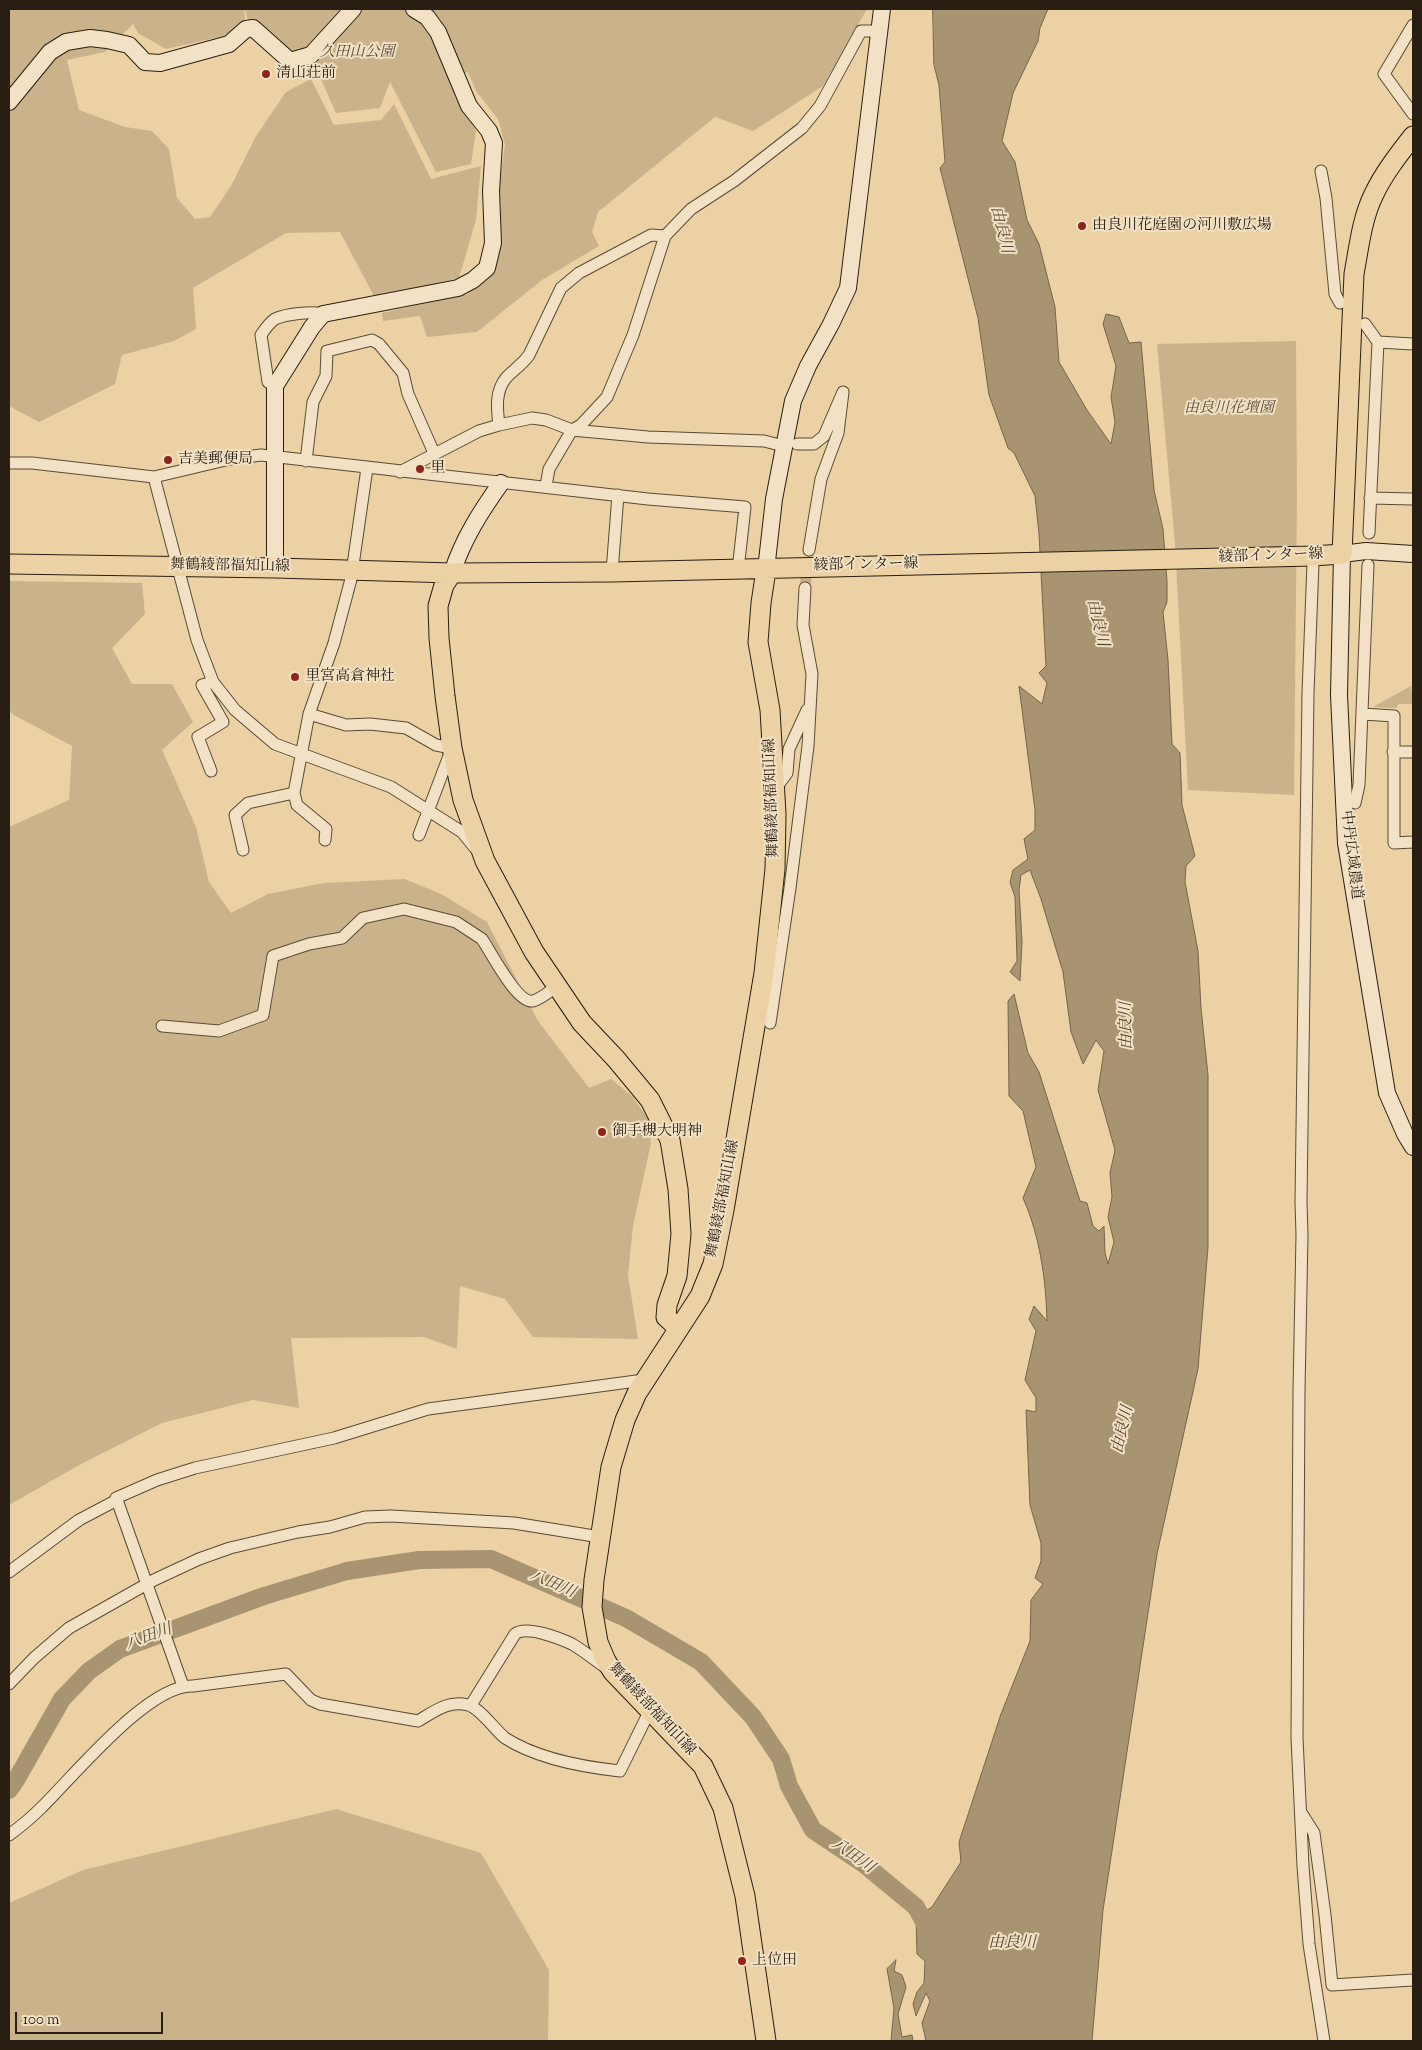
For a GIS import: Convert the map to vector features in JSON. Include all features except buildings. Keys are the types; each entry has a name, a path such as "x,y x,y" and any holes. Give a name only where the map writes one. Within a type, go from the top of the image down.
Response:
{"main road":[{"name":"綾部インター線","path":"766,570 832,566 1309,560 1342,554 1354,274 1360,236 1373,195 1392,162 1413,136"},
{"name":"舞鶴綾部福知山線","path":"9,564 452,572 766,570 758,642 770,710 776,788 775,869 764,973 724,1210 713,1264 700,1296 644,1380 625,1420 611,1467 597,1559 592,1607 596,1634 609,1667 703,1766 723,1808 745,1896 766,2041"},
{"path":"452,572 444,585 438,606 439,638 452,748 463,800 485,861 534,952 582,1023 616,1059 650,1100 670,1140 678,1189 681,1234 676,1276 667,1304 666,1317 678,1328"}],"street":[{"path":"9,102 50,52 66,42 90,38 129,45 145,62 160,63 229,44 246,30 253,28 290,61 311,55 354,9"},
{"path":"275,386 268,382 261,335 276,318 313,311 323,314 458,288 474,280 487,268 493,243 491,191 494,143 489,131 469,106 438,32 427,17 414,9"},
{"path":"766,570 774,499 793,401 808,366 848,288 882,9"},
{"path":"1413,25 1384,74 1413,114"},
{"path":"546,486 549,469 572,430 581,425 607,398 633,335 665,236 691,209 734,181 802,128 820,106 861,31 879,31"},
{"path":"1321,171 1326,198 1335,294 1340,303"},
{"path":"499,425 499,388 506,377 522,365 529,356 561,288 579,273 651,235 665,236"},
{"path":"274,568 275,386 312,327 323,314"},
{"path":"1366,324 1378,342 1369,533"},
{"path":"306,461 313,402 326,376 327,352 372,340 379,344 403,373 408,394 434,453"},
{"path":"1378,342 1413,344"},
{"path":"797,444 814,444 824,436 843,392 838,434 821,479 809,550"},
{"path":"400,472 479,431 532,418 546,420 572,430 648,437 764,441 776,444"},
{"path":"9,463 32,463 154,477 230,459 261,455 501,483 745,507 739,561"},
{"path":"325,840 326,829 297,805 294,793 303,755 309,714 334,643 352,569 367,468"},
{"path":"154,477 197,640 213,682 235,710 275,744 391,787 428,809 462,832 485,861"},
{"path":"452,572 461,547 481,512 501,483"},
{"path":"612,572 618,495"},
{"path":"1370,498 1413,498"},
{"path":"1342,554 1366,551 1413,554"},
{"name":"中丹広域農道","path":"1342,554 1339,695 1346,843 1387,1093 1405,1134 1413,1147"},
{"path":"1309,560 1297,1738 1309,1944 1324,2041"},
{"path":"1355,802 1359,785 1363,714 1368,565"},
{"path":"770,1023 808,746 812,674 803,625 805,588"},
{"path":"211,771 198,737 223,722 202,685 213,682"},
{"path":"776,788 787,773 788,750 810,704"},
{"path":"309,714 346,725 370,724 406,728 436,745 452,748 419,835"},
{"path":"1363,714 1394,716 1394,843 1413,842"},
{"path":"1393,752 1413,752"},
{"path":"243,850 235,815 248,803 294,793"},
{"path":"162,1026 220,1030 263,1015 273,956 309,944 342,938 363,918 404,908 456,922 477,935 482,939 516,992 527,1001 535,1001 557,986"},
{"path":"9,1572 79,1520 117,1500 116,1498 157,1480 195,1468 334,1438 428,1409 644,1380"},
{"path":"117,1500 183,1686"},
{"path":"9,1684 34,1658 69,1628 147,1584 200,1559 230,1548 298,1532 330,1527 365,1517 391,1516 498,1522 600,1537"},
{"path":"471,1705 515,1634 520,1630 536,1632 572,1644 609,1667"},
{"path":"9,1835 41,1808 120,1726 160,1697 183,1686 286,1674 311,1700 320,1704 418,1721 444,1706 456,1703 471,1705 504,1737 517,1744 538,1753 588,1768 620,1771 650,1710"},
{"path":"1301,1812 1314,1833 1332,1985 1413,1980"}],"green space":[{"path":"9,9 244,9 245,21 224,36 166,49 138,33 133,24 105,52 67,60 79,110 125,127 152,131 169,149 177,198 195,219 210,217 231,186 256,136 286,92 311,79 334,125 381,120 394,104 431,179 481,166 476,220 459,278 375,298 340,232 286,233 193,288 196,329 174,341 122,355 115,384 39,422 9,406"},
{"name":"久田山公園","path":"245,9 867,9 823,86 753,131 715,117 598,212 592,232 599,246 542,280 477,332 427,337 420,316 383,321 382,313 468,294 485,280 505,145 498,119 476,91 468,72 451,77 476,131 471,164 436,172 390,82 380,108 336,113 316,68 284,54 249,25"},
{"name":"由良川花壇園","path":"1296,341 1297,496 1294,795 1188,790 1175,544 1157,344"},
{"path":"9,581 142,583 145,614 112,648 132,684 172,684 193,722 162,750 196,827 209,882 231,913 268,894 324,883 405,879 443,895 487,922 538,1021 589,1088 611,1079 632,1096 649,1120 651,1143 633,1226 628,1275 638,1339 533,1337 505,1299 460,1286 457,1349 424,1337 291,1338 299,1408 253,1400 162,1423 81,1464 9,1505 9,827 69,800 72,746 12,714 9,709"},
{"path":"1411,686 1413,704 1399,704 1396,708 1373,707"},
{"path":"336,1809 481,1853 549,1970 548,2041 9,2041 9,1903 83,1870"}],"water":[{"name":"由良川","path":"933,9 1048,9 1040,28 1038,41 1013,93 1002,141 1015,162 1027,220 1039,244 1055,307 1059,362 1087,410 1111,444 1115,422 1111,397 1116,366 1103,324 1106,314 1119,317 1129,343 1141,342 1154,490 1163,529 1167,602 1163,612 1168,660 1172,744 1180,753 1182,805 1195,856 1186,866 1185,882 1198,951 1201,1008 1208,1075 1208,1247 1198,1369 1157,1554 1103,1910 1092,2041 926,2041 922,2023 930,2001 926,1993 916,2016 913,2004 917,1992 924,1983 925,1961 917,1954 916,1917 932,1907 961,1862 959,1842 1001,1714 1030,1641 1031,1600 1043,1584 1035,1578 1041,1561 1041,1543 1030,1505 1026,1410 1036,1412 1036,1398 1025,1380 1036,1331 1029,1319 1034,1306 1047,1321 1041,1258 1034,1227 1023,1198 1036,1167 1023,1111 1009,1096 1008,1001 1014,994 1028,1053 1039,1072 1080,1201 1087,1203 1093,1226 1099,1231 1104,1226 1105,1253 1108,1264 1114,1242 1108,1217 1112,1197 1110,1173 1115,1150 1098,1090 1104,1051 1096,1040 1083,1064 1071,1032 1063,972 1041,899 1030,870 1021,875 1019,890 1022,942 1020,981 1010,972 1017,961 1015,897 1010,882 1013,870 1028,859 1024,839 1035,830 1035,810 1019,686 1042,704 1047,683 1039,673 1046,666 1039,534 1035,496 1014,453 1008,448 989,395 978,318 940,168 945,162 939,85 934,65"},
{"path":"896,1960 894,1971 902,1975 906,1987 898,2014 902,2037 912,2035 913,2041 891,2041 894,2008 887,1969"}],"waterway":[{"name":"八田川","path":"9,1790 62,1699 89,1671 120,1649 264,1596 347,1571 419,1560 491,1559 626,1618 701,1662 753,1717 781,1759 789,1786 813,1830 864,1864 916,1907 931,1935"}],"tunnel":[{"path":"805,588 809,550"}],"place":[{"name":"清山荘前","path":"266,74"},
{"name":"由良川花庭園の河川敷広場","path":"1082,226"},
{"name":"吉美郵便局","path":"168,460"},
{"name":"里","path":"420,469"},
{"name":"里宮高倉神社","path":"295,677"},
{"name":"御手槻大明神","path":"602,1132"},
{"name":"上位田","path":"742,1961"}]}
